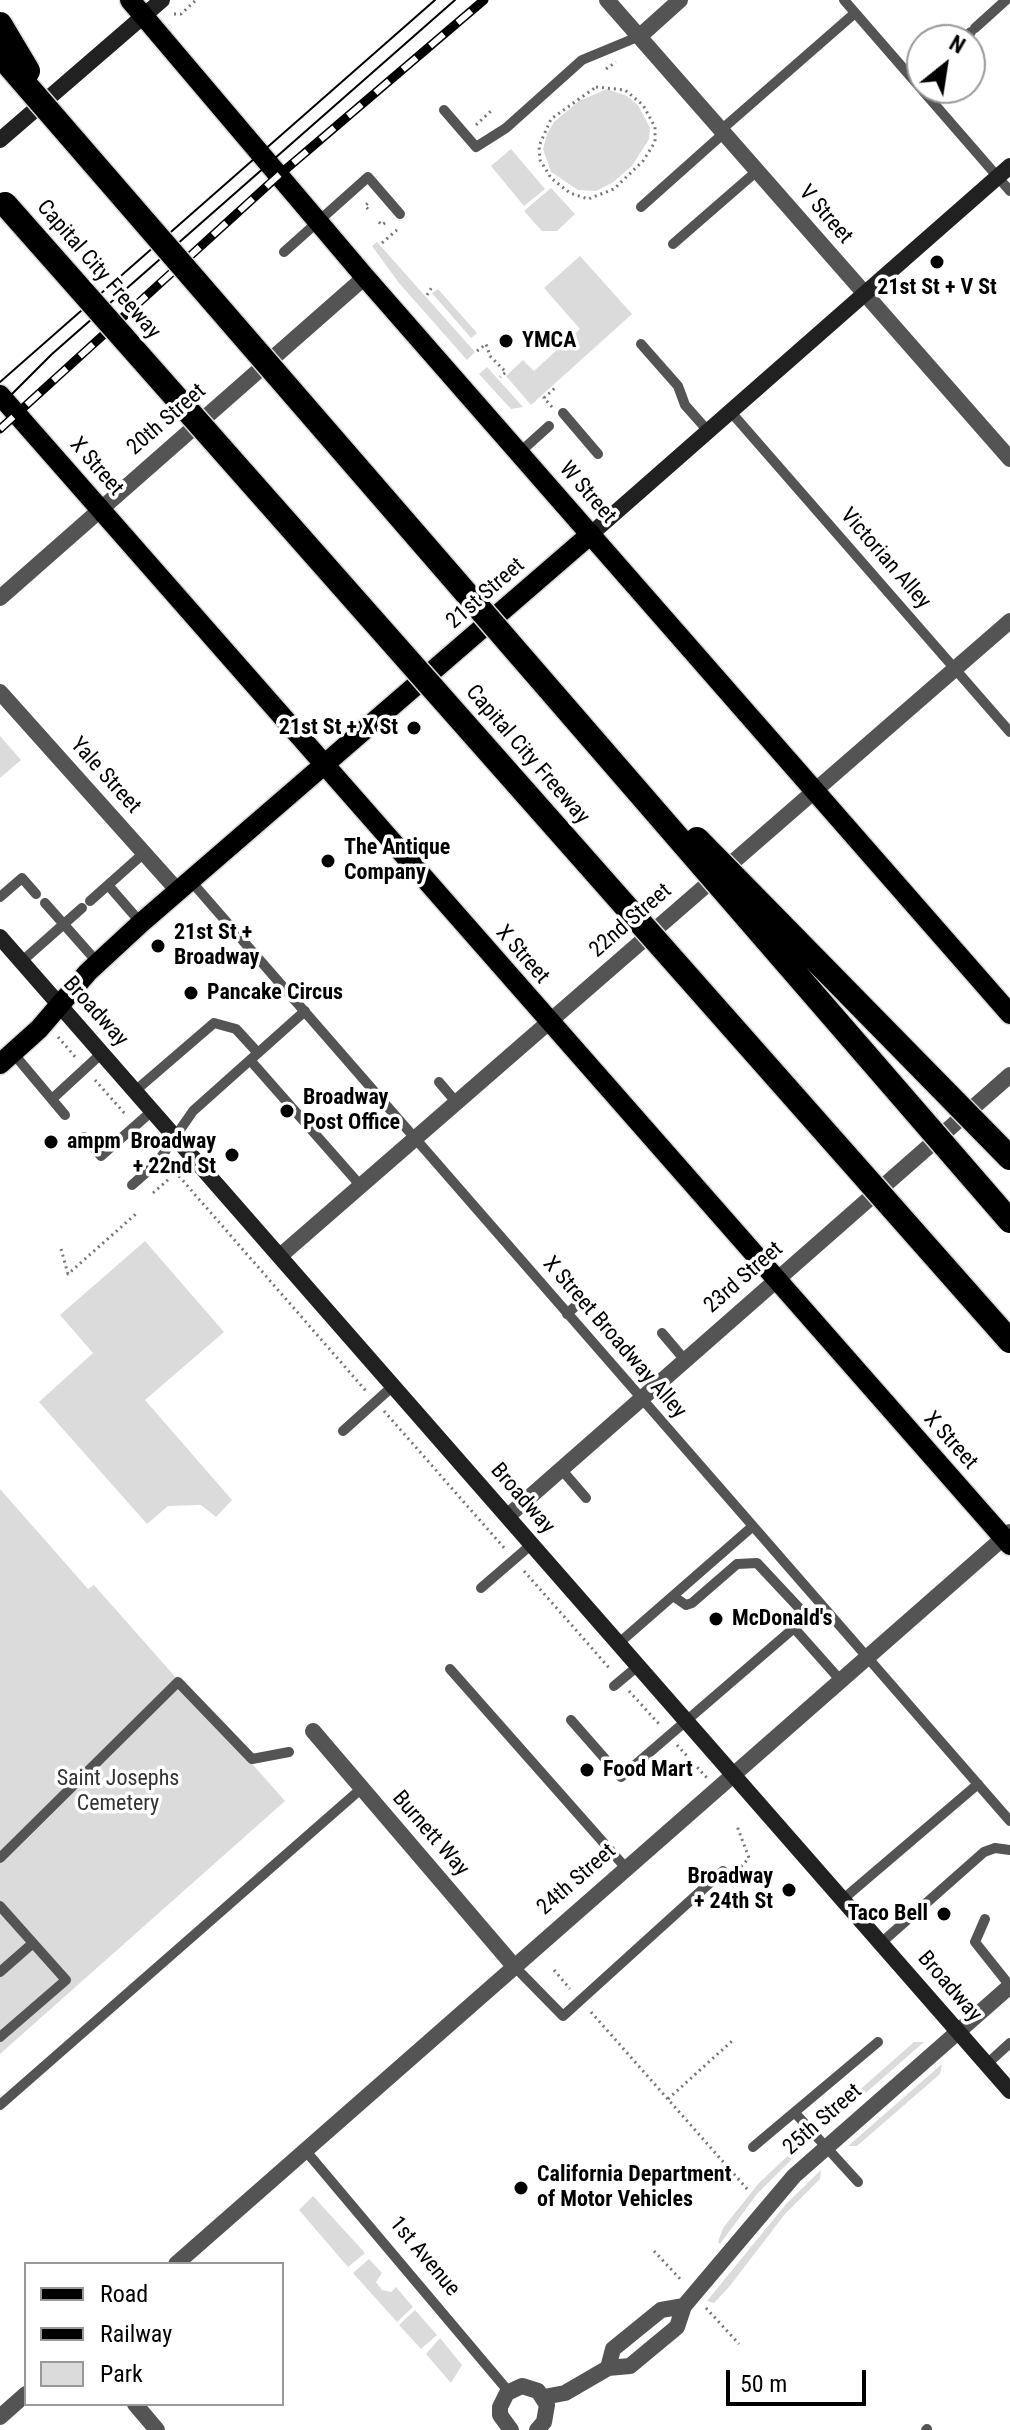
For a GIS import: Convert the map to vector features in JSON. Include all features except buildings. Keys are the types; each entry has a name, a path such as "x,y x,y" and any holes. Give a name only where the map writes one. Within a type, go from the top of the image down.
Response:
{"highway":[{"path":"0,24 59,121"},
{"path":"0,55 518,657 1010,1221"},
{"name":"Capital City Freeway","path":"5,204 1010,1341"},
{"path":"518,657 1010,1158"},
{"path":"875,1065 1010,1208"}],"main road":[{"name":"W Street","path":"130,0 365,277 1010,1014"},
{"path":"0,140 162,0"},
{"name":"21st Street","path":"6,1058 141,923 326,766 1004,171"},
{"name":"X Street","path":"0,395 776,1280 1008,1538"},
{"name":"Broadway","path":"0,937 1010,2091"}],"street":[{"name":"V Street","path":"607,0 1010,459"},
{"path":"640,36 680,0"},
{"name":"20th Street","path":"0,598 365,277"},
{"name":"22nd Street","path":"280,1256 1010,621"},
{"name":"Yale Street","path":"0,692 144,853 184,885"},
{"name":"23rd Street","path":"508,1516 1010,1075"},
{"name":"24th Street","path":"178,2262 625,1867 1008,1538"},
{"name":"Burnett Way","path":"313,1731 513,1965"},
{"name":"25th Street","path":"544,2397 565,2393 608,2368 630,2366 677,2327 684,2306 784,2187 1010,1986"},
{"name":"25th Street","path":"608,2368 613,2349 661,2310 684,2306"},
{"path":"504,2428 500,2407 509,2392 522,2386 544,2397 547,2414 538,2430"},
{"path":"0,2417 24,2396"},
{"path":"137,2406 157,2430"}],"lane":[{"path":"844,0 906,66"},
{"path":"980,24 1006,0"},
{"path":"641,207 855,13"},
{"path":"444,110 476,147 506,128 582,60 640,36"},
{"path":"942,104 1004,171 1010,191"},
{"path":"673,244 757,171"},
{"path":"284,252 368,177 400,214"},
{"path":"641,344 678,386 685,405 708,431"},
{"name":"Victorian Alley","path":"730,411 1010,732"},
{"path":"563,413 598,454"},
{"path":"519,453 549,426"},
{"path":"21,962 144,853"},
{"path":"0,897 22,878 36,894"},
{"path":"108,885 141,923"},
{"name":"X Street Broadway Alley","path":"184,885 305,1011 1010,1821"},
{"path":"45,903 98,963"},
{"path":"132,1185 157,1163 193,1111 305,1011"},
{"path":"135,1091 214,1023 236,1029 254,1056 360,1185"},
{"path":"52,1099 102,1053"},
{"path":"6,1058 52,1099 65,1115"},
{"path":"439,1082 456,1102"},
{"path":"84,1137 101,1156 152,1111"},
{"path":"567,1314 581,1301"},
{"path":"662,1333 684,1359"},
{"path":"343,1431 393,1386"},
{"path":"561,1469 586,1498"},
{"path":"619,1643 753,1526"},
{"path":"481,1588 532,1544"},
{"path":"571,1720 621,1777 794,1628 801,1610 757,1563 737,1564 692,1603 686,1605 673,1596"},
{"path":"794,1628 842,1682"},
{"path":"614,1686 638,1666"},
{"path":"450,1669 625,1867"},
{"path":"0,1858 178,1682 252,1759 289,1752"},
{"path":"842,1900 978,1784"},
{"path":"0,2105 362,1788"},
{"path":"881,1943 984,1852 995,1848 1010,1850"},
{"path":"513,1965 563,2016 726,1874"},
{"path":"0,1906 66,1980 0,2037"},
{"path":"985,1919 975,1942 1010,1986"},
{"path":"0,1972 33,1943"},
{"path":"753,2147 878,2042"},
{"path":"987,2064 1010,2043"},
{"path":"796,2114 858,2182"},
{"name":"1st Avenue","path":"305,2150 509,2392"}],"path":[{"path":"181,14 196,0"},
{"path":"606,69 619,60"},
{"path":"596,87 615,87 634,97 651,115 655,142 651,151 629,175 614,189 588,199 570,193 551,178 540,160 539,146 551,119 596,87"},
{"path":"465,134 491,111"},
{"path":"382,243 402,225 400,214"},
{"path":"427,295 432,287"},
{"path":"477,351 486,344 490,356 506,372 500,377"},
{"path":"544,398 555,388"},
{"path":"153,1193 170,1178"},
{"path":"61,1249 68,1274 137,1213"},
{"path":"726,1874 749,1858 737,1826"},
{"path":"554,1970 574,1994"},
{"path":"591,2012 748,2190"},
{"path":"668,2099 732,2041"},
{"path":"654,2251 685,2284"},
{"path":"704,2305 739,2344"}],"green space":[{"path":"607,89 627,96 638,105 650,128 649,139 632,166 612,183 596,191 578,190 551,172 543,149 547,134 554,122 579,101"},
{"path":"511,149 545,189 524,206 491,166"},
{"path":"551,188 575,214 557,231 542,231 524,211"},
{"path":"377,242 475,352 467,360 399,283 372,246"},
{"path":"580,256 632,314 531,405 506,376 523,360 534,371 580,329 544,288"},
{"path":"438,289 477,333 471,338 432,293"},
{"path":"487,367 523,407 511,409 479,374"},
{"path":"0,736 21,760 0,778"},
{"path":"145,1241 224,1332 145,1400 232,1500 216,1517 201,1505 168,1506 147,1524 39,1402 93,1353 60,1315"},
{"name":"Saint Josephs Cemetery","path":"0,1489 88,1589 94,1585 285,1801 0,2054"},
{"path":"914,2042 924,2042 829,2125 830,2116"},
{"path":"942,2064 940,2074 857,2146 848,2146"},
{"path":"798,2146 803,2148 757,2194 720,2244 723,2228 759,2183"},
{"path":"821,2170 820,2179 785,2214 729,2287 714,2303 707,2301 786,2204"},
{"path":"313,2196 365,2253 348,2267 299,2210"},
{"path":"369,2259 382,2273 376,2282 382,2290 391,2292 396,2287 413,2307 397,2322 353,2273"},
{"path":"415,2310 437,2335 421,2349 399,2325"},
{"path":"440,2338 462,2365 451,2383 426,2354"}],"tram line":[{"path":"0,382 435,0"},
{"path":"0,406 52,354 455,0"}],"railway":[{"path":"0,429 279,175 484,0"}],"place":[{"name":"21st St + V St","path":"937,262"},
{"name":"YMCA","path":"506,341"},
{"name":"21st St + X St","path":"414,728"},
{"name":"The Antique Company","path":"328,861"},
{"name":"21st St + Broadway","path":"158,946"},
{"name":"Pancake Circus","path":"191,993"},
{"name":"Broadway Post Office","path":"287,1111"},
{"name":"ampm","path":"51,1142"},
{"name":"Broadway + 22nd St","path":"232,1155"},
{"name":"McDonald's","path":"716,1619"},
{"name":"Food Mart","path":"587,1770"},
{"name":"Broadway + 24th St","path":"789,1890"},
{"name":"Taco Bell","path":"944,1914"},
{"name":"California Department of Motor Vehicles","path":"521,2188"}]}
